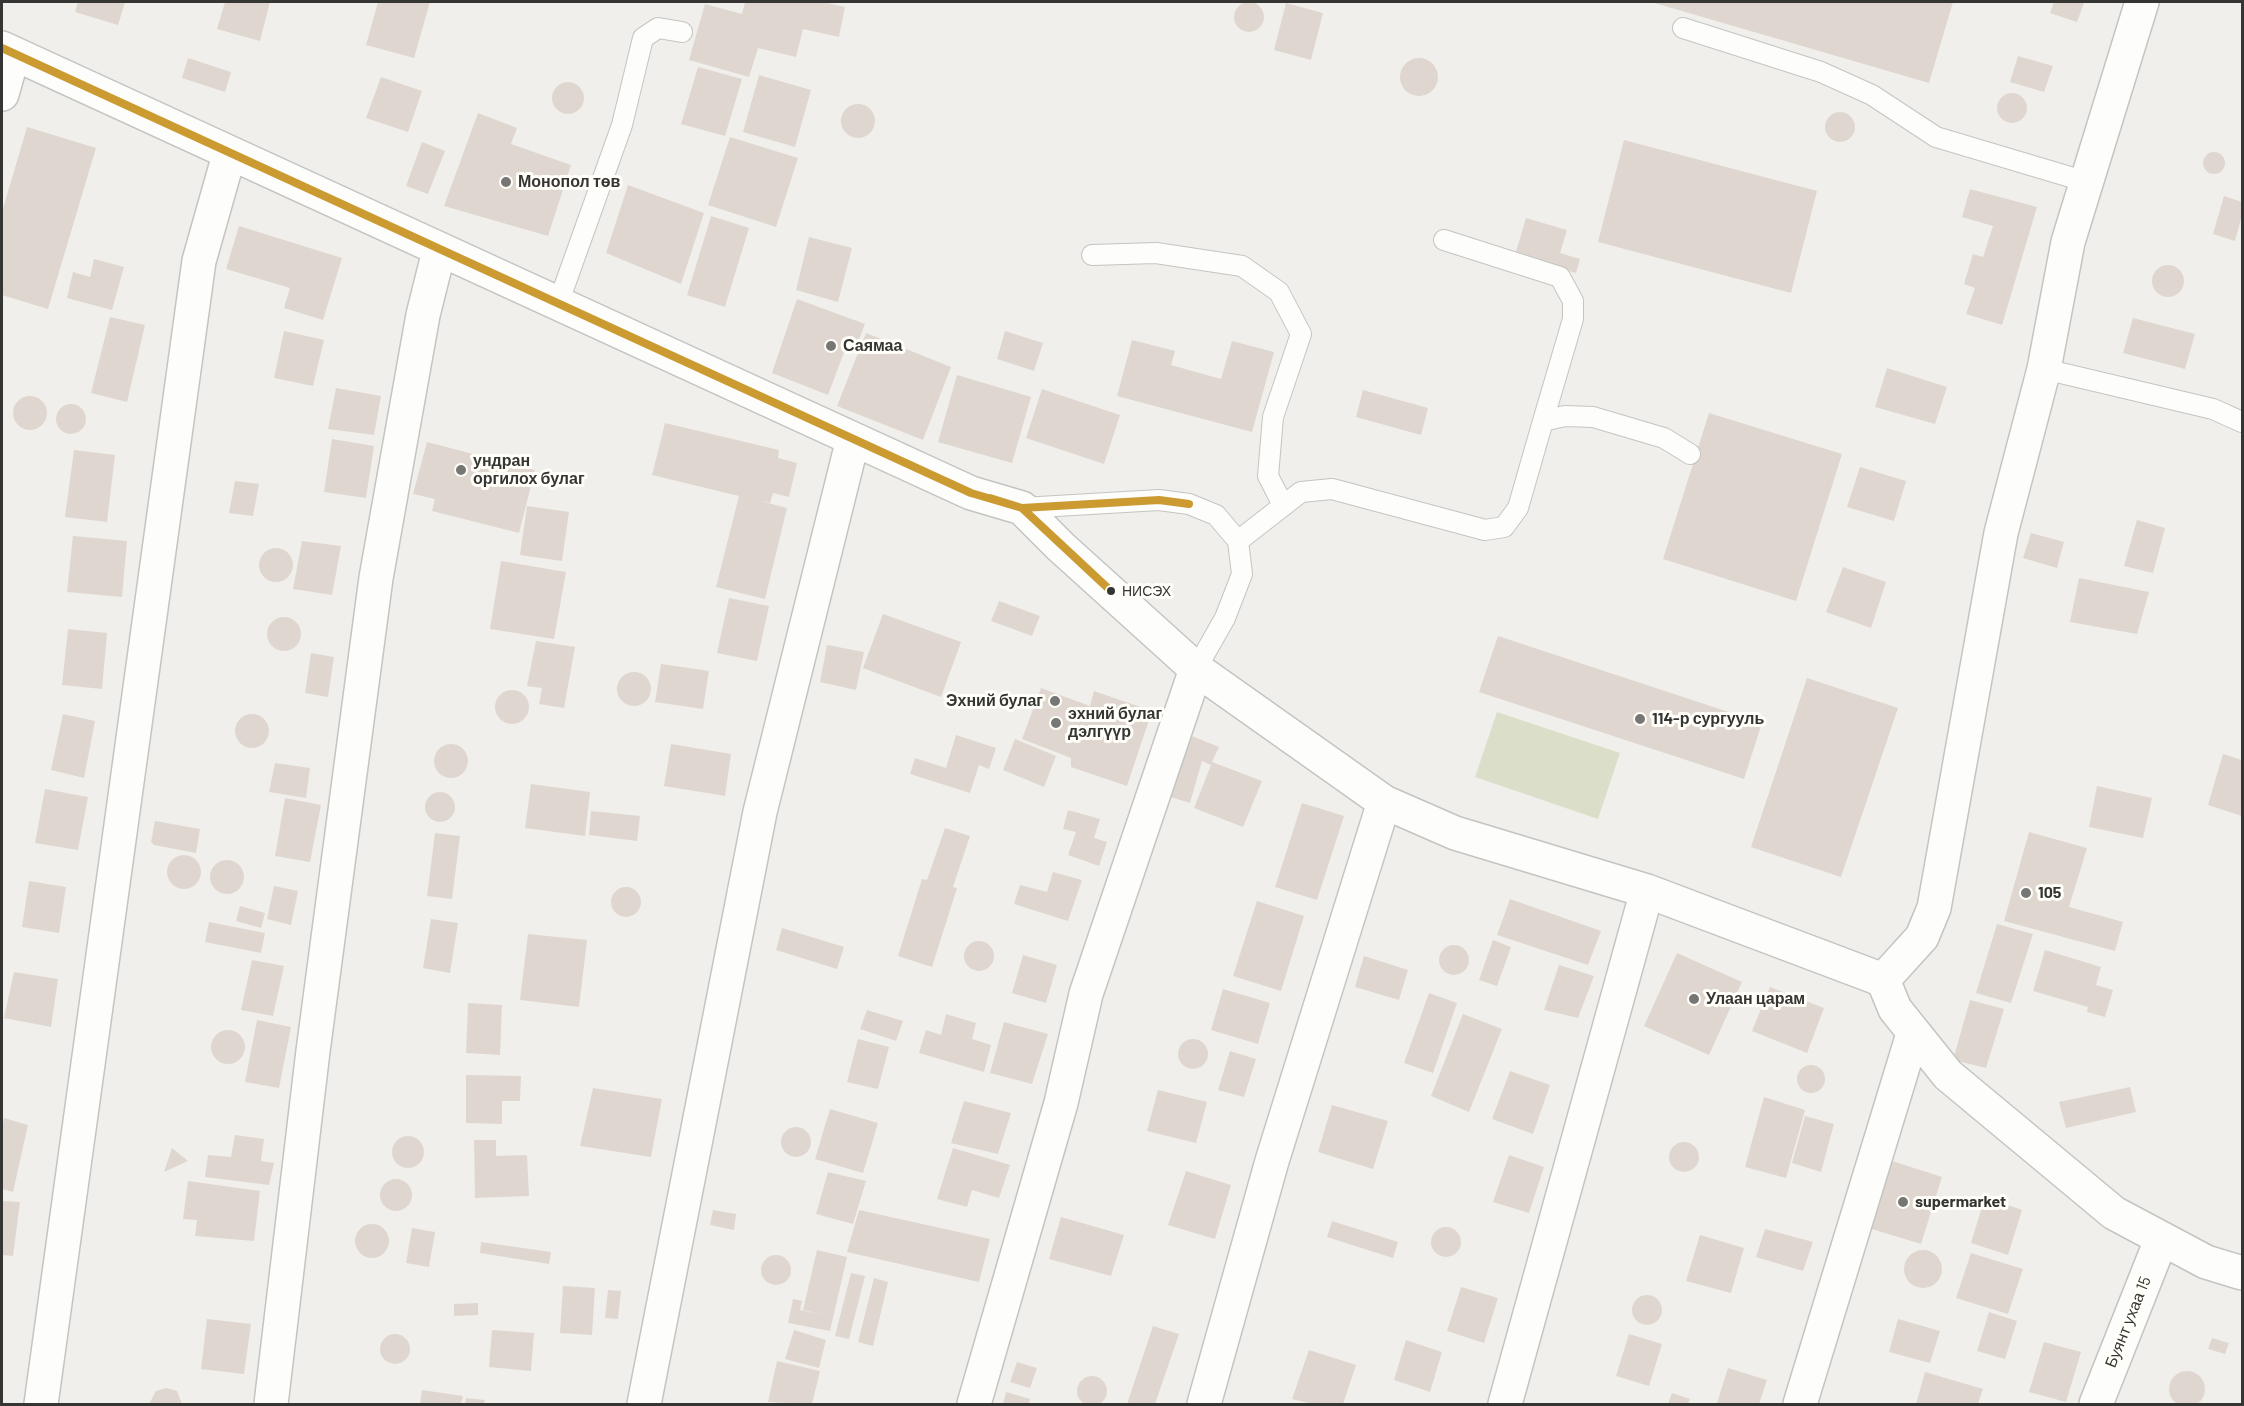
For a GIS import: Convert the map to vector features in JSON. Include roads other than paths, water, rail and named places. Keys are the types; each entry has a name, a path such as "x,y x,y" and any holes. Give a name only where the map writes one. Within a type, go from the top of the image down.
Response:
{"street":[{"path":"1883,980 1922,937 1934,908 2001,533 2044,369 2068,242 2142,2"},
{"path":"2,94 7,52 971,493 1022,508 1061,547 1196,669 1384,802 1455,833 1647,891 1883,980 1895,1009 1948,1075 2114,1214 2206,1262 2242,1273"},
{"path":"41,1404 200,261 230,154"},
{"path":"271,1404 313,1051 376,578 423,315 439,251"},
{"path":"644,1404 760,812 853,439"},
{"path":"974,1404 1061,1103 1086,994 1196,669"},
{"path":"1204,1404 1272,1161 1384,802"},
{"path":"1505,1404 1647,891"},
{"path":"1800,1404 1914,1034"},
{"name":"Буянт ухаа 15","path":"2096,1404 2161,1240"}],"lane":[{"path":"558,304 622,125 643,38 658,28 682,32"},
{"path":"1683,28 1821,72 1872,95 1936,137 2087,182"},
{"path":"1238,541 1301,492 1332,489 1485,530 1504,527 1518,508 1574,319 1573,301 1560,277 1444,240"},
{"path":"1092,255 1156,253 1242,266 1279,292 1301,334 1273,417 1268,476 1283,504"},
{"path":"2044,369 2213,409 2242,422"},
{"path":"1543,421 1564,416 1593,417 1664,438 1690,454"},
{"path":"1022,508 1159,500 1179,502 1216,515 1238,541 1242,574 1225,618 1196,669"}],"place":[{"name":"Монопол төв","path":"506,182"},
{"name":"Саямаа","path":"831,346"},
{"name":"ундран оргилох булаг","path":"461,470"},
{"name":"НИСЭХ","path":"1111,591"},
{"name":"Эхний булаг","path":"1055,701"},
{"name":"114-р сургууль","path":"1640,719"},
{"name":"эхний булаг дэлгүүр","path":"1056,723"},
{"name":"105","path":"2026,893"},
{"name":"Улаан царам","path":"1694,999"},
{"name":"supermarket","path":"1903,1202"}]}
